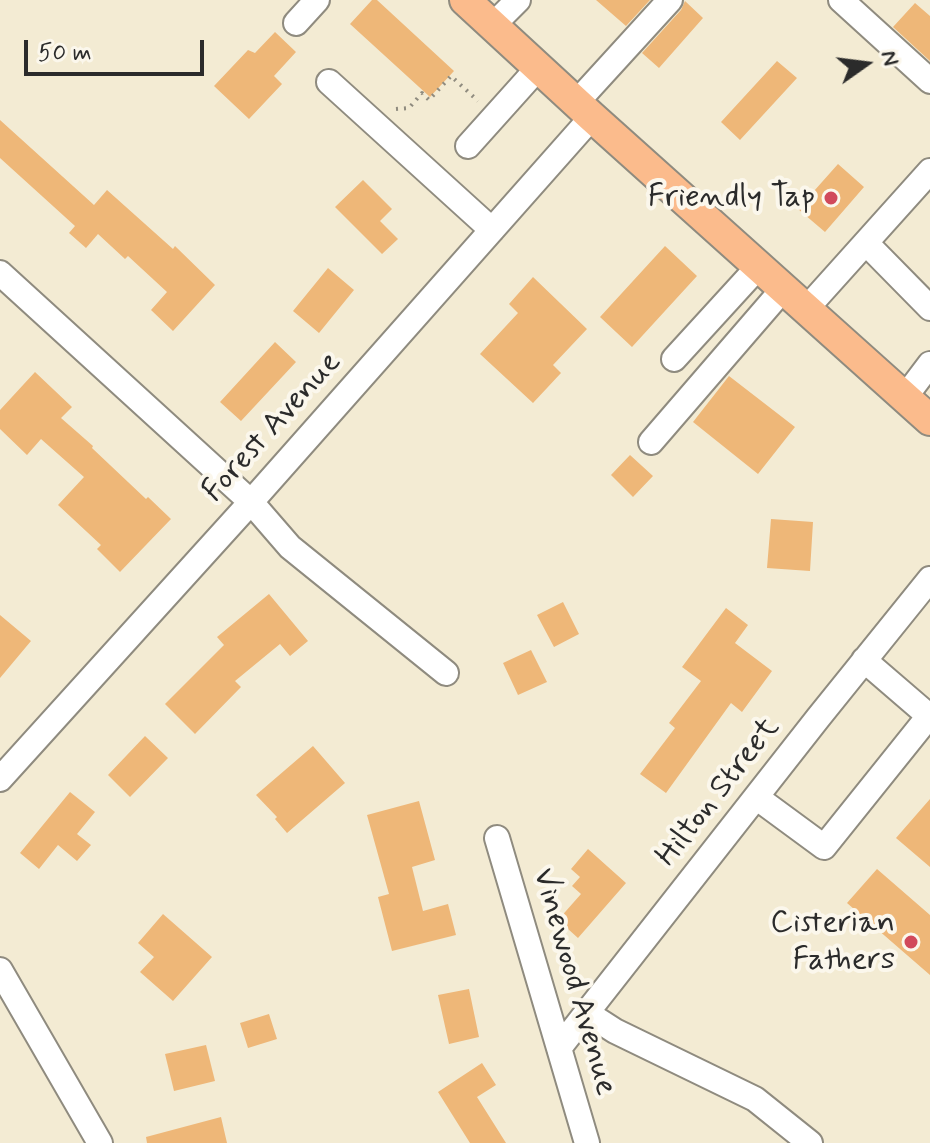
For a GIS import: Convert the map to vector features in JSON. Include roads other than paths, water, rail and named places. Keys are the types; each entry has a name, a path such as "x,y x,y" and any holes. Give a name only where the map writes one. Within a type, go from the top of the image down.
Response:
{"main road":[{"path":"465,0 930,420"}],"street":[{"path":"296,23 317,0"},
{"path":"493,25 518,0"},
{"name":"Forest Avenue","path":"0,779 492,230 670,0"},
{"path":"841,0 930,81"},
{"path":"468,146 538,68"},
{"path":"329,82 492,230"},
{"path":"807,308 930,171"},
{"path":"866,243 930,308"},
{"path":"674,359 759,266"},
{"path":"0,273 251,502 290,547 446,673"},
{"path":"651,442 784,288"},
{"path":"905,397 930,364"},
{"name":"Hilton Street","path":"559,1048 930,579"},
{"path":"756,797 824,847 929,716 864,660"},
{"name":"Vinewood Avenue","path":"497,838 587,1143"},
{"path":"0,970 100,1143"},
{"path":"587,1013 615,1031 755,1099 810,1143"}],"place":[{"name":"Friendly Tap","path":"831,198"},
{"name":"Cisterian Fathers","path":"911,942"}]}
